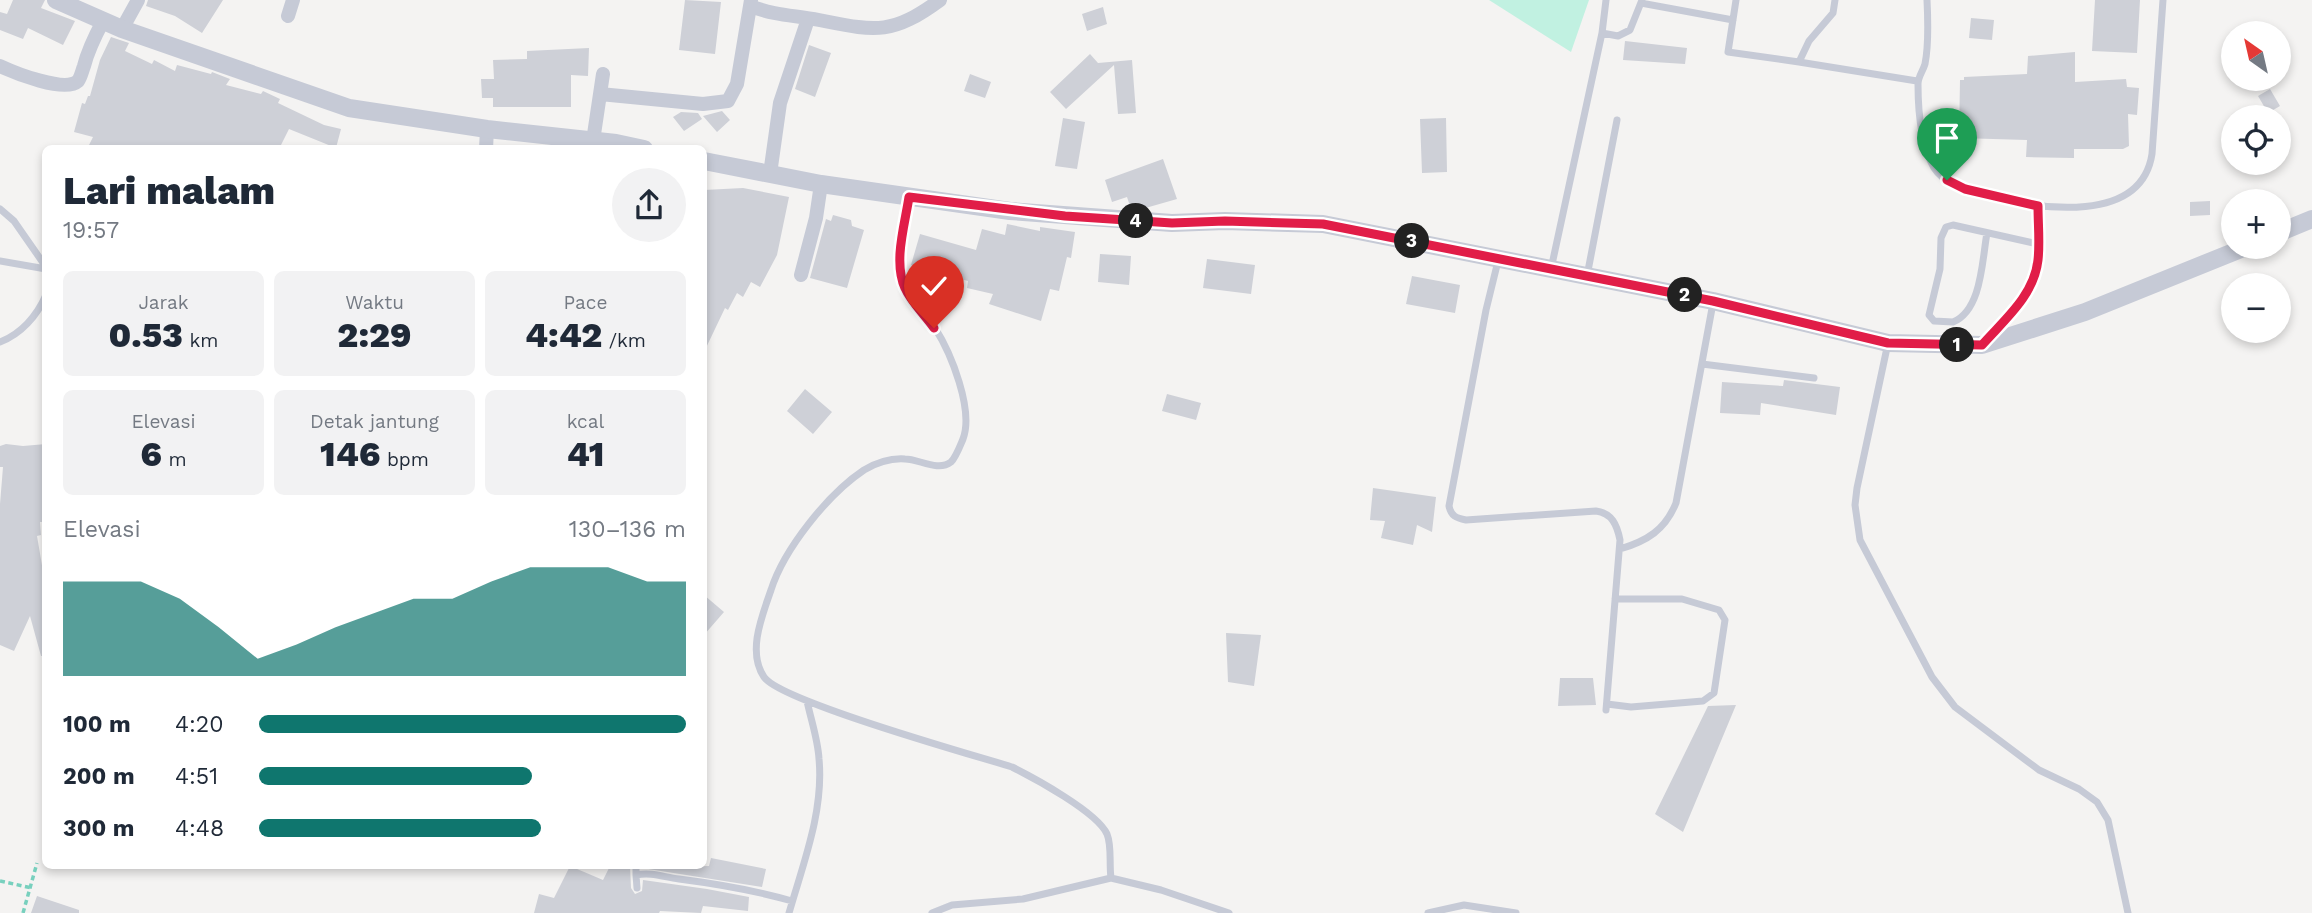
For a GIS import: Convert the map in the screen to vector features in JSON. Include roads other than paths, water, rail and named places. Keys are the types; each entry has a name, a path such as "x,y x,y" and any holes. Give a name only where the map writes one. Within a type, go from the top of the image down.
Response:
{"street":[{"path":"56,0 122,29 349,108 618,145"},
{"path":"122,29 138,0"},
{"path":"288,16 293,0"},
{"path":"600,94 703,104 728,101 737,84 751,3 775,15 860,29 884,28 909,20 940,0"},
{"path":"770,174 780,103 808,19"},
{"path":"0,66 52,83 75,83 80,79 87,52 103,21"},
{"path":"593,141 603,74"},
{"path":"486,145 487,129"},
{"path":"707,162 821,184 1065,216 1172,223 1225,221 1323,224 1713,301 1888,343 1982,345 2085,312 2221,257"},
{"path":"800,275 816,218 821,184"},
{"path":"2291,228 2312,219"}],"lane":[{"path":"1550,270 1602,33 1606,0"},
{"path":"1736,0 1728,52 1917,81"},
{"path":"1799,62 1809,41 1833,13 1835,0"},
{"path":"1927,0 1925,66 1917,81 1926,145 1940,176 1965,189 2038,206 2073,209 2104,203 2135,188 2147,173 2152,154 2163,0"},
{"path":"1602,33 1618,36 1630,30 1641,2 1733,20"},
{"path":"1587,277 1617,120"},
{"path":"909,197 901,255 901,278 905,290 944,343 966,410 964,437 952,461 944,466 905,458 881,462 864,470 836,495 810,524 780,568 767,602 755,652 763,676 771,685 807,701 1012,767 1034,777 1101,825 1109,838 1111,878"},
{"path":"1982,345 2025,298 2036,270 2038,206"},
{"path":"0,209 19,226 42,262"},
{"path":"1987,233 1976,291 1969,309 1953,322 1934,321 1929,315 1940,269 1943,230 1954,225 2038,244"},
{"path":"1499,260 1449,500 1451,513 1466,520 1603,512 1616,524 1620,549 1615,599 1606,707 1630,708 1703,701 1714,693 1725,621 1719,610 1682,599 1615,599"},
{"path":"0,261 42,267"},
{"path":"1620,549 1644,542 1659,531 1672,513 1713,301"},
{"path":"0,342 23,328 42,302"},
{"path":"1888,343 1857,488 1856,523 1863,548 1921,659 1955,707 2039,770 2091,796 2104,811 2128,913"},
{"path":"1702,364 1814,377"},
{"path":"789,913 811,834 819,787 819,760 807,701"},
{"path":"637,888 636,871 650,872 670,878 747,889 792,901"},
{"path":"932,913 952,905 1023,899 1111,878 1161,890 1229,913"},
{"path":"1428,913 1464,905 1516,913"}]}
